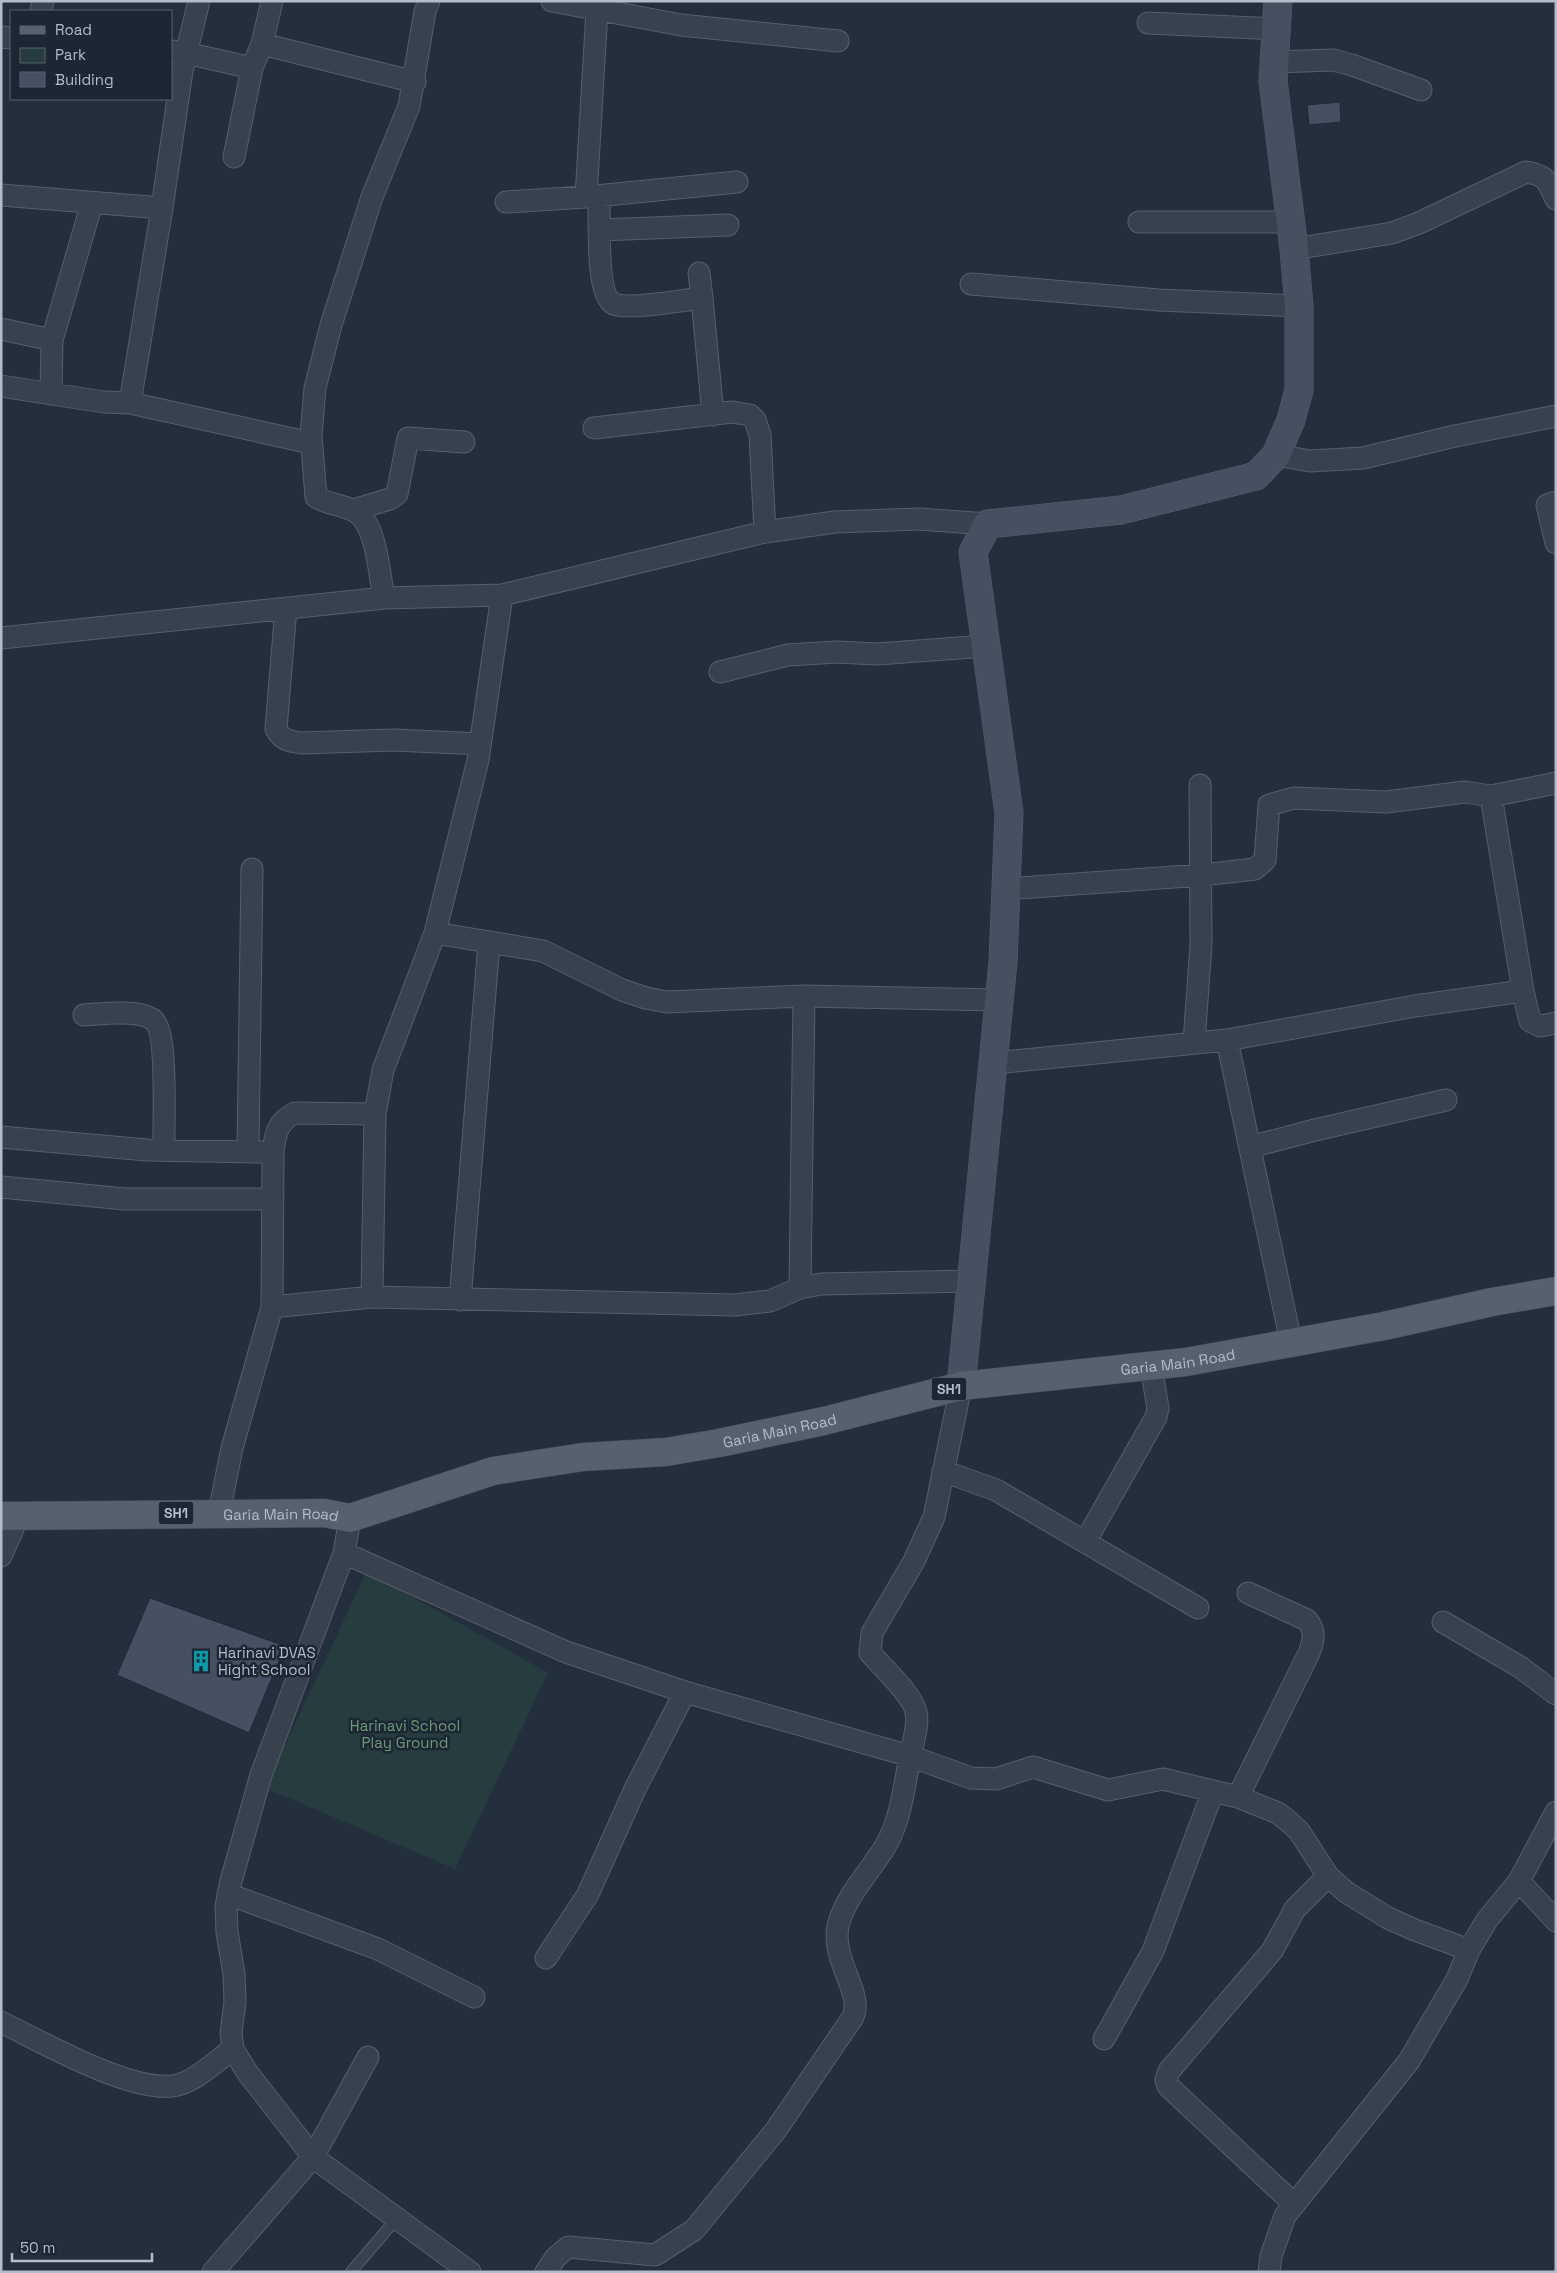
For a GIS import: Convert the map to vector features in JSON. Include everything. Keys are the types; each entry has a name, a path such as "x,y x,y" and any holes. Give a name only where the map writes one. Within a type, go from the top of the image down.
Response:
{"main road":[{"path":"961,1386 994,1063 1006,889 1009,813 973,552 988,524 1121,510 1256,476 1276,455 1291,420 1299,390 1299,306 1291,222 1273,81 1278,1"},
{"name":"Garia Main Road","path":"10,1516 324,1513 350,1518 493,1471 583,1457 666,1452 719,1443 824,1421 961,1386 1151,1367 1384,1326 1556,1290"}],"street":[{"path":"130,403 162,208 179,52 199,1"},
{"path":"234,157 252,68 262,44 272,1"},
{"path":"384,598 370,529 364,518 353,510 323,502 316,497 311,443 315,388 332,325 372,197 409,106 415,82 425,11 429,1"},
{"path":"552,1 681,25 838,41"},
{"path":"597,10 593,196 600,230 601,276 604,294 608,300 625,306 702,298"},
{"path":"1148,23 1276,29"},
{"path":"262,44 415,82"},
{"path":"179,52 252,68"},
{"path":"1275,62 1333,60 1421,90"},
{"path":"1294,249 1392,233 1419,223 1526,172 1543,177 1550,184 1556,199"},
{"path":"506,202 593,196 737,182"},
{"path":"1,195 162,208"},
{"path":"51,394 52,340 92,203"},
{"path":"1140,222 1291,222"},
{"path":"600,230 728,225"},
{"path":"699,273 714,415"},
{"path":"971,284 1159,300 1299,306"},
{"path":"1,329 52,340"},
{"path":"1,386 104,402 130,403 311,443"},
{"path":"594,428 745,412 755,420 760,435 765,532"},
{"path":"1276,455 1310,461 1363,458 1455,436 1556,416"},
{"path":"353,510 390,499 396,494 408,438 464,442"},
{"path":"1556,502 1547,505 1556,543"},
{"path":"1,638 384,598 502,595 765,532 836,522 919,519 988,524"},
{"path":"372,1297 375,1114 383,1070 435,933 480,744 502,595"},
{"path":"286,608 276,729 280,737 287,741 301,743 394,740 480,744"},
{"path":"720,672 788,655 837,652 885,653 986,646"},
{"path":"1006,889 1202,875 1255,869 1265,860 1269,805 1294,798 1386,802 1465,792 1491,796 1556,784"},
{"path":"1194,1042 1201,944 1200,786"},
{"path":"1491,796 1523,991 1530,1021 1540,1026 1556,1023"},
{"path":"248,1150 252,869"},
{"path":"435,933 543,952 622,990 646,998 667,1002 804,996 999,1000"},
{"path":"460,1300 489,943"},
{"path":"994,1063 1227,1040 1415,1006 1523,991"},
{"path":"800,1288 804,996"},
{"path":"84,1015 143,1015 153,1019 160,1028 163,1048 164,1150"},
{"path":"1227,1040 1290,1342"},
{"path":"1250,1147 1446,1100"},
{"path":"219,1513 232,1448 272,1307 273,1153 274,1138 279,1125 284,1118 295,1113 375,1114"},
{"path":"1,1137 164,1150 248,1150 273,1153"},
{"path":"1,1186 125,1199 273,1199"},
{"path":"272,1307 372,1297 735,1306 770,1301 800,1288 822,1284 972,1281"},
{"path":"1085,1542 1156,1417 1158,1408 1151,1367"},
{"path":"546,2272 556,2256 568,2247 656,2255 694,2230 764,2145 814,2076 857,2008 853,1991 840,1960 836,1940 839,1924 846,1907 890,1835 902,1801 916,1725 916,1712 910,1699 870,1653 870,1644 872,1633 924,1541 934,1517 961,1386"},
{"path":"943,1471 996,1490 1198,1608"},
{"path":"1,1556 10,1516"},
{"path":"350,1518 344,1553 261,1775 228,1894 226,1932 234,1974 235,2002 231,2033 233,2049 247,2072 314,2157 470,2272"},
{"path":"344,1553 566,1652 685,1692 910,1756 983,1780 996,1779 1033,1767 1108,1790 1163,1780 1213,1790 1238,1798 1278,1813 1288,1821 1299,1831 1328,1876 1346,1892 1388,1918 1469,1950"},
{"path":"1238,1798 1314,1638 1314,1628 1307,1620 1248,1593"},
{"path":"1443,1622 1520,1667 1556,1694"},
{"path":"546,1958 588,1894 635,1789 685,1692"},
{"path":"1104,2039 1152,1951 1213,1790"},
{"path":"1269,2272 1270,2256 1282,2224 1294,2204 1409,2061 1457,1979 1469,1950 1487,1920 1519,1881 1556,1812"},
{"path":"1294,2204 1168,2086 1166,2080 1169,2071 1272,1951 1295,1909 1328,1876"},
{"path":"1519,1881 1556,1920"},
{"path":"228,1894 378,1949 474,1997"},
{"path":"1,2022 123,2079 152,2085 173,2086 193,2078 233,2049"},
{"path":"213,2272 314,2157 368,2057"}],"lane":[{"path":"351,2272 397,2218"}],"green space":[{"name":"Harinavi School Play Ground","path":"367,1571 548,1673 455,1869 265,1788"}],"building":[{"path":"1340,102 1341,122 1309,125 1307,105"},
{"name":"Harinavi DVAS Hight School","path":"150,1598 285,1646 249,1733 117,1675"}],"place":[{"name":"Harinavi DVAS Hight School","path":"201,1661"}]}
